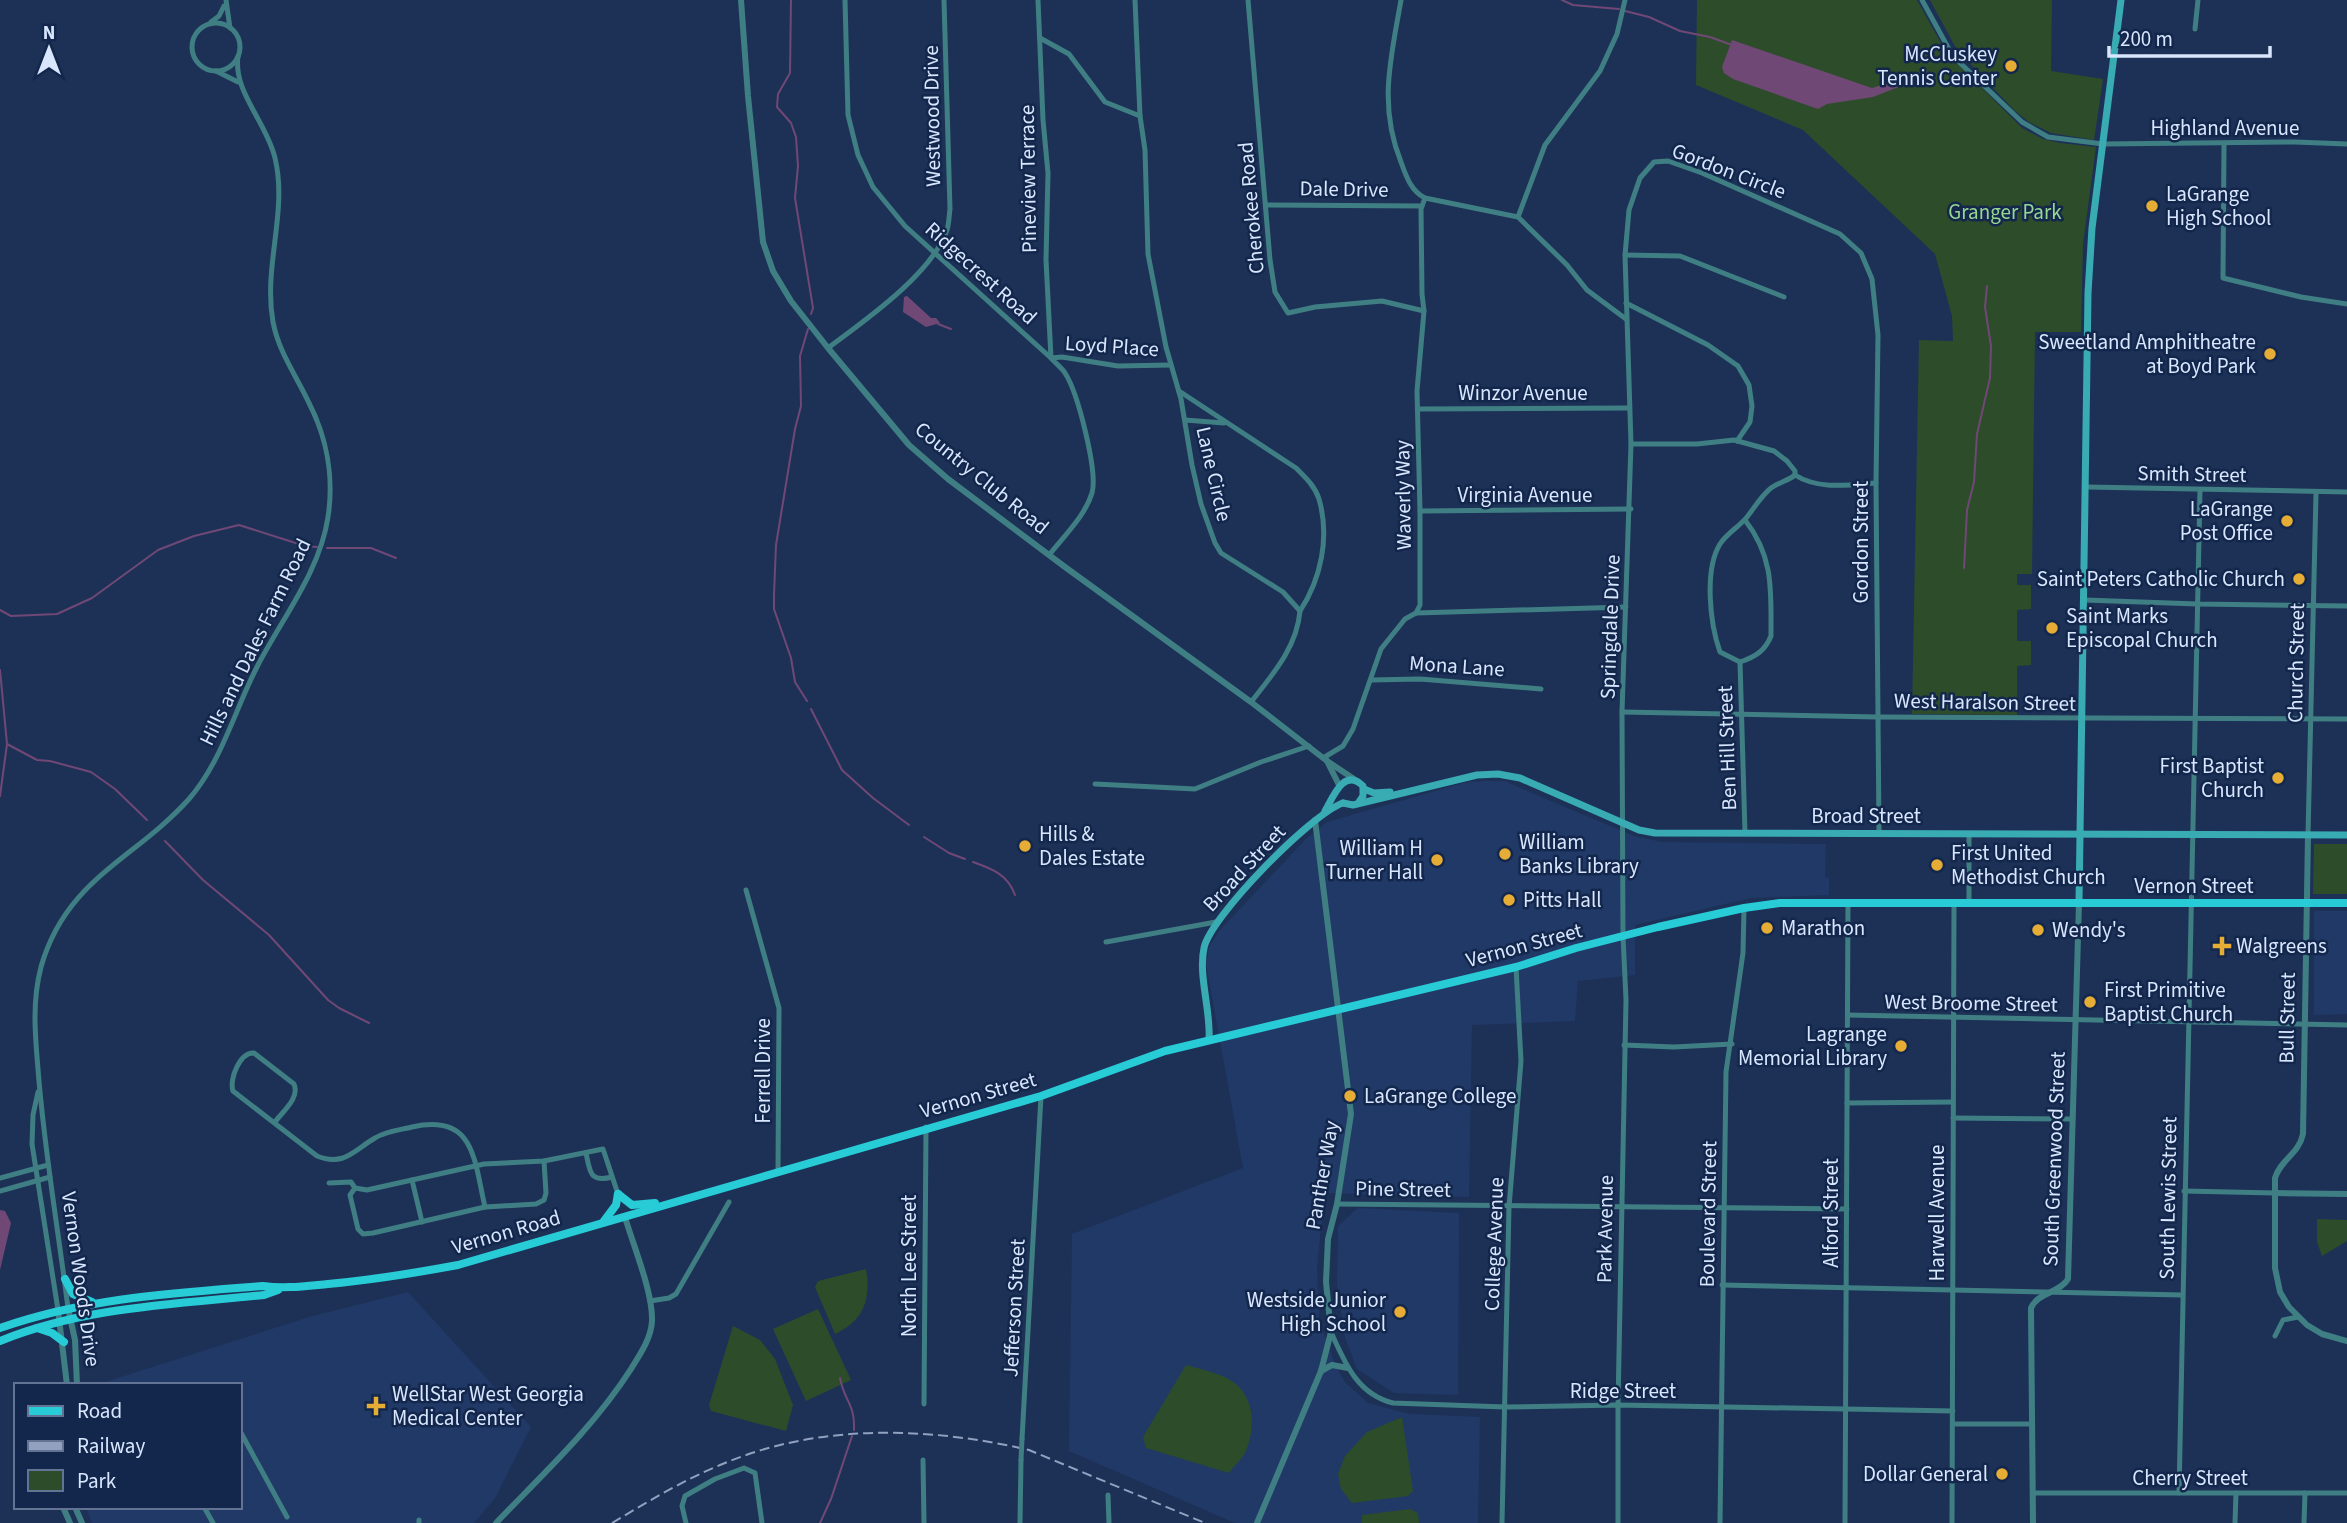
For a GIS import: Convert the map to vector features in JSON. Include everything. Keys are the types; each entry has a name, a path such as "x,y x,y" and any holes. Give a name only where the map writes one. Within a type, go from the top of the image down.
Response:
{"main road":[{"path":"2079,903 2088,293 2092,228 2121,0"},
{"name":"Broad Street","path":"1359,802 1477,775 1504,774 1527,781 1639,830 1655,833 2347,835"},
{"path":"1348,779 1354,779 1364,789 1359,802 1353,805 1343,803 1339,788 1348,779"},
{"name":"Broad Street","path":"1325,812 1339,788"},
{"name":"Broad Street","path":"1364,789 1374,793 1399,792"},
{"name":"Broad Street","path":"1209,1040 1210,1025 1202,958 1206,939 1216,922 1278,854 1325,812 1343,803"},
{"name":"Vernon Street","path":"734,1185 1041,1096 1165,1051 1516,967 1576,948 1744,908 1776,903 2347,903"},
{"name":"Vernon Road","path":"0,1328 58,1310 95,1303 263,1286 281,1288 366,1280 458,1265 734,1185"},
{"path":"601,1224 616,1205 618,1194 632,1205 678,1200"},
{"path":"65,1279 73,1294 95,1303"},
{"name":"Vernon Road","path":"0,1341 60,1321 154,1305 264,1295 281,1288"},
{"path":"34,1328 47,1331 64,1342"}],"street":[{"name":"Country Club Road","path":"741,0 763,242 773,271 791,301 909,445 961,489 1354,779"},
{"name":"Ridgecrest Road","path":"845,0 848,115 858,155 873,187 905,226 1051,358 1065,373 1077,400 1088,444 1093,490 1087,508 1049,555"},
{"name":"Westwood Drive","path":"828,348 907,284 935,252 947,230 950,209 944,0"},
{"name":"Pineview Terrace","path":"1038,0 1048,173 1046,260 1051,358"},
{"path":"1135,0 1140,116 1145,150 1148,254 1171,365"},
{"name":"Cherokee Road","path":"1248,0 1275,292 1289,313 1315,307 1382,301 1424,311"},
{"path":"1401,0 1390,60 1387,106 1390,128 1405,173 1413,188 1425,198 1518,217 1567,265 1587,290 1626,319"},
{"path":"1518,217 1545,145 1600,71 1616,34 1625,0"},
{"name":"Highland Avenue","path":"1922,0 1950,51 2022,122 2048,136 2103,144 2347,144"},
{"path":"2195,29 2198,0"},
{"name":"Hills and Dales Farm Road","path":"226,1 219,16 196,34 192,48 198,63 238,82"},
{"name":"Hills and Dales Farm Road","path":"48,1165 41,1119 34,1024 35,1001 44,957 58,926 85,888 178,810 205,777 258,665 313,566 327,523 330,477 323,440 310,404 284,358 271,310 270,267 279,198 276,164 266,131 238,82 239,41 231,28 226,1"},
{"path":"208,24 231,28"},
{"path":"1040,38 1069,54 1105,102 1140,116"},
{"path":"216,71 227,68 238,56"},
{"path":"2224,144 2223,278 2301,297 2347,304"},
{"name":"Gordon Circle","path":"1626,319 1625,254 1629,211 1640,178 1654,162 1668,161 1792,212 1840,234 1861,253"},
{"name":"Waverly Way","path":"1416,614 1420,604 1417,376 1424,311 1422,206 1425,198"},
{"name":"Dale Drive","path":"1266,205 1422,206"},
{"name":"Gordon Street","path":"1861,253 1872,279 1878,335 1876,483 1879,833"},
{"path":"1625,254 1680,256 1784,297"},
{"path":"1626,303 1707,345 1738,366 1749,385 1752,405 1750,422 1737,441"},
{"name":"Springdale Drive","path":"1623,936 1622,712 1631,509 1626,319"},
{"name":"Loyd Place","path":"1051,358 1062,357 1118,366 1171,365"},
{"name":"Lane Circle","path":"1171,365 1179,391 1198,491 1215,543 1221,553 1246,566 1283,592 1300,611"},
{"path":"1179,391 1296,468 1308,480 1319,498 1322,556 1315,584 1300,611 1298,632 1277,670 1251,702"},
{"name":"Winzor Avenue","path":"1418,409 1628,408"},
{"path":"1185,421 1228,423"},
{"path":"1631,444 1737,441 1774,451 1787,461 1795,475 1816,484 1876,483"},
{"path":"1745,520 1762,545 1768,566 1771,636 1768,645 1760,653 1740,662 1720,652 1714,637 1710,571 1715,552 1773,486 1795,475"},
{"name":"Smith Street","path":"2087,487 2347,492"},
{"name":"South Lewis Street","path":"2179,1493 2200,490"},
{"path":"2297,492 2309,496 2316,505"},
{"name":"Church Street","path":"2308,835 2316,493"},
{"name":"Virginia Avenue","path":"1420,511 1631,509"},
{"path":"2085,600 2347,606"},
{"path":"1325,760 1346,742 1381,649 1405,619 1416,614 1626,607"},
{"name":"Ben Hill Street","path":"1740,662 1745,833"},
{"name":"Mona Lane","path":"1371,680 1420,679 1541,689"},
{"name":"West Haralson Street","path":"1622,712 1743,716 2347,719"},
{"path":"1095,784 1195,789 1309,746"},
{"name":"Country Club Road","path":"1325,760 1339,788"},
{"name":"Panther Way","path":"1256,1523 1321,1371 1331,1332 1326,1268 1330,1227 1350,1114 1315,820"},
{"path":"1969,834 1969,902"},
{"name":"Bull Street","path":"2275,1193 2277,1172 2294,1155 2303,1134 2308,835"},
{"name":"Ferrell Drive","path":"746,890 779,1008 778,1172"},
{"name":"Harwell Avenue","path":"1952,1523 1954,902"},
{"name":"Alford Street","path":"1845,1523 1848,903"},
{"name":"South Greenwood Street","path":"2033,1523 2031,1308 2036,1300 2064,1285 2068,1280 2079,903"},
{"name":"Boulevard Street","path":"1720,1523 1726,1072 1743,953 1744,908"},
{"path":"1106,942 1216,922"},
{"name":"Park Avenue","path":"1618,1523 1626,1000 1623,936"},
{"name":"College Avenue","path":"1502,1523 1508,1206 1521,1061 1516,967"},
{"name":"West Broome Street","path":"1848,1015 2347,1025"},
{"path":"1624,1045 1674,1047 1732,1044"},
{"path":"275,1122 295,1096 297,1089 254,1053 249,1052 244,1055 231,1087 233,1091 317,1156 344,1159 383,1134 431,1123 452,1126 464,1137 472,1151 485,1207"},
{"name":"Hills and Dales Farm Road","path":"37,1181 32,1127 39,1086"},
{"name":"Jefferson Street","path":"1020,1523 1022,1439 1041,1096"},
{"path":"1847,1103 1953,1102"},
{"path":"1953,1118 2073,1119"},
{"name":"North Lee Street","path":"924,1404 926,1128"},
{"path":"329,1183 351,1182 355,1188 367,1190 475,1166 544,1161 603,1149 618,1194"},
{"path":"586,1153 591,1174 603,1180 612,1177"},
{"path":"355,1188 350,1195 358,1229 363,1234 485,1207 536,1204 544,1200 546,1193 544,1161"},
{"name":"Vernon Woods Drive","path":"0,1178 48,1165 71,1319 77,1383"},
{"name":"Vernon Woods Drive","path":"0,1191 50,1177"},
{"name":"Vernon Woods Drive","path":"37,1181 64,1342 67,1383"},
{"path":"412,1181 422,1222"},
{"path":"2184,1191 2347,1194"},
{"path":"2275,1193 2275,1256 2278,1284 2283,1298 2298,1317 2322,1334 2347,1341"},
{"path":"650,1301 676,1294 729,1202"},
{"name":"Pine Street","path":"1336,1204 1847,1209"},
{"path":"496,1523 585,1432 620,1386 648,1340 652,1320 650,1301 625,1217"},
{"path":"1723,1285 2182,1294"},
{"path":"2275,1336 2283,1320 2298,1317"},
{"name":"Ridge Street","path":"1331,1332 1357,1381 1380,1399 1393,1403 1506,1407 1618,1405 1952,1411"},
{"path":"1321,1371 1332,1365 1348,1368"},
{"path":"1952,1424 2032,1424"},
{"path":"242,1436 287,1517"},
{"path":"923,1460 924,1523"},
{"path":"686,1523 682,1507 685,1496 715,1479 744,1468 755,1473 762,1523"},
{"name":"Cherry Street","path":"2033,1493 2347,1493"},
{"path":"2235,1523 2236,1493"},
{"path":"2304,1523 2305,1493"},
{"path":"1108,1495 1109,1523"}],"shaded area":[{"path":"1732,40 1872,88 1927,71 1929,75 1873,97 1827,104 1818,109 1733,79 1724,73 1722,67"},
{"path":"907,296 940,323 926,327 903,312 904,297"},
{"name":"LaGrange College","path":"1504,781 1634,836 1662,842 1826,844 1825,877 1829,878 1829,895 1751,898 1635,925 1635,975 1578,981 1575,1021 1472,1025 1469,1197 1328,1193 1317,1268 1319,1320 1336,1367 1345,1382 1368,1403 1410,1414 1480,1417 1478,1523 1235,1523 1069,1451 1072,1234 1243,1168 1206,964 1209,947 1220,930 1306,839 1327,822 1463,783"},
{"path":"2314,911 2347,911 2347,1014 2314,1015"},
{"name":"Westside Junior High School","path":"1358,1208 1459,1213 1458,1395 1394,1393 1357,1369 1345,1338 1337,1286 1338,1226"},
{"path":"0,1210 5,1211 11,1223 0,1270"},
{"name":"WellStar West Georgia Medical Center","path":"408,1292 531,1427 495,1498 474,1523 92,1523 87,1509 242,1509 242,1383 102,1383 309,1317"}],"green space":[{"name":"Granger Park","path":"1697,0 1917,0 1946,52 2022,128 2043,139 2096,147 2083,244 2081,332 2035,332 2032,574 2017,574 2017,585 2031,585 2031,609 2017,610 2017,641 2031,641 2031,665 2017,666 2017,715 1912,714 1919,340 1953,341 1952,316 1935,254 1803,130 1696,85"},
{"name":"McCluskey Tennis Center","path":"1930,0 2052,0 2051,71 2103,79 2094,140 2051,133 2015,111 1957,50"},
{"path":"2314,844 2347,844 2347,894 2313,894"},
{"path":"2317,1219 2347,1220 2347,1241 2322,1256 2317,1242"},
{"path":"866,1269 867,1290 863,1308 853,1322 835,1334 815,1287 818,1281"},
{"path":"818,1309 851,1380 806,1401 773,1329"},
{"path":"733,1326 760,1340 775,1359 793,1405 786,1431 711,1411 709,1405"},
{"path":"1186,1365 1226,1378 1237,1385 1247,1399 1252,1416 1249,1443 1229,1473 1146,1448 1143,1437"},
{"path":"1402,1417 1413,1491 1408,1496 1352,1503 1341,1489 1338,1474 1345,1456 1367,1432"},
{"path":"1410,1509 1418,1513 1419,1523 1362,1523 1362,1515"}],"waterway":[{"path":"791,0 790,73 778,94 777,107 791,123 796,137 798,166 795,198 813,308 811,314"},
{"path":"1562,0 1573,5 1619,9"},
{"path":"1625,11 1649,17 1680,31 1732,45"},
{"path":"1964,568 1967,510 1974,482 1977,434 1990,378 1991,346 1985,307 1987,286"},
{"path":"938,324 951,329"},
{"path":"807,701 795,682 791,658 774,609 774,594 776,545 801,406 800,356 808,329"},
{"path":"0,610 11,616 57,614 92,598 158,550 194,536 239,525 305,546 317,547"},
{"path":"327,548 371,548 396,558"},
{"path":"0,670 7,744 0,796"},
{"path":"811,709 842,770 909,825"},
{"path":"7,744 37,760 91,772 115,789 147,820"},
{"path":"924,837 949,853 965,859"},
{"path":"165,841 203,880 269,935 328,1000 369,1023"},
{"path":"973,862 999,874 1008,882 1015,895"},
{"path":"840,1378 853,1414 854,1430"},
{"path":"820,1523 852,1436"}],"railway":[{"path":"612,1523 696,1476 762,1450 837,1435 876,1433 953,1437 1029,1450 1205,1523"}],"place":[{"name":"McCluskey Tennis Center","path":"2011,66"},
{"name":"LaGrange High School","path":"2152,206"},
{"name":"Sweetland Amphitheatre at Boyd Park","path":"2270,354"},
{"name":"LaGrange Post Office","path":"2287,521"},
{"name":"Saint Peters Catholic Church","path":"2299,579"},
{"name":"Saint Marks Episcopal Church","path":"2052,628"},
{"name":"First Baptist Church","path":"2278,778"},
{"name":"Hills & Dales Estate","path":"1025,846"},
{"name":"William Banks Library","path":"1505,854"},
{"name":"William H Turner Hall","path":"1437,860"},
{"name":"First United Methodist Church","path":"1937,865"},
{"name":"Pitts Hall","path":"1509,900"},
{"name":"Marathon","path":"1767,928"},
{"name":"Wendy's","path":"2038,930"},
{"name":"Walgreens","path":"2222,946"},
{"name":"First Primitive Baptist Church","path":"2090,1002"},
{"name":"Lagrange Memorial Library","path":"1901,1046"},
{"name":"LaGrange College","path":"1350,1096"},
{"name":"Westside Junior High School","path":"1400,1312"},
{"name":"WellStar West Georgia Medical Center","path":"376,1406"},
{"name":"Dollar General","path":"2002,1474"}]}
